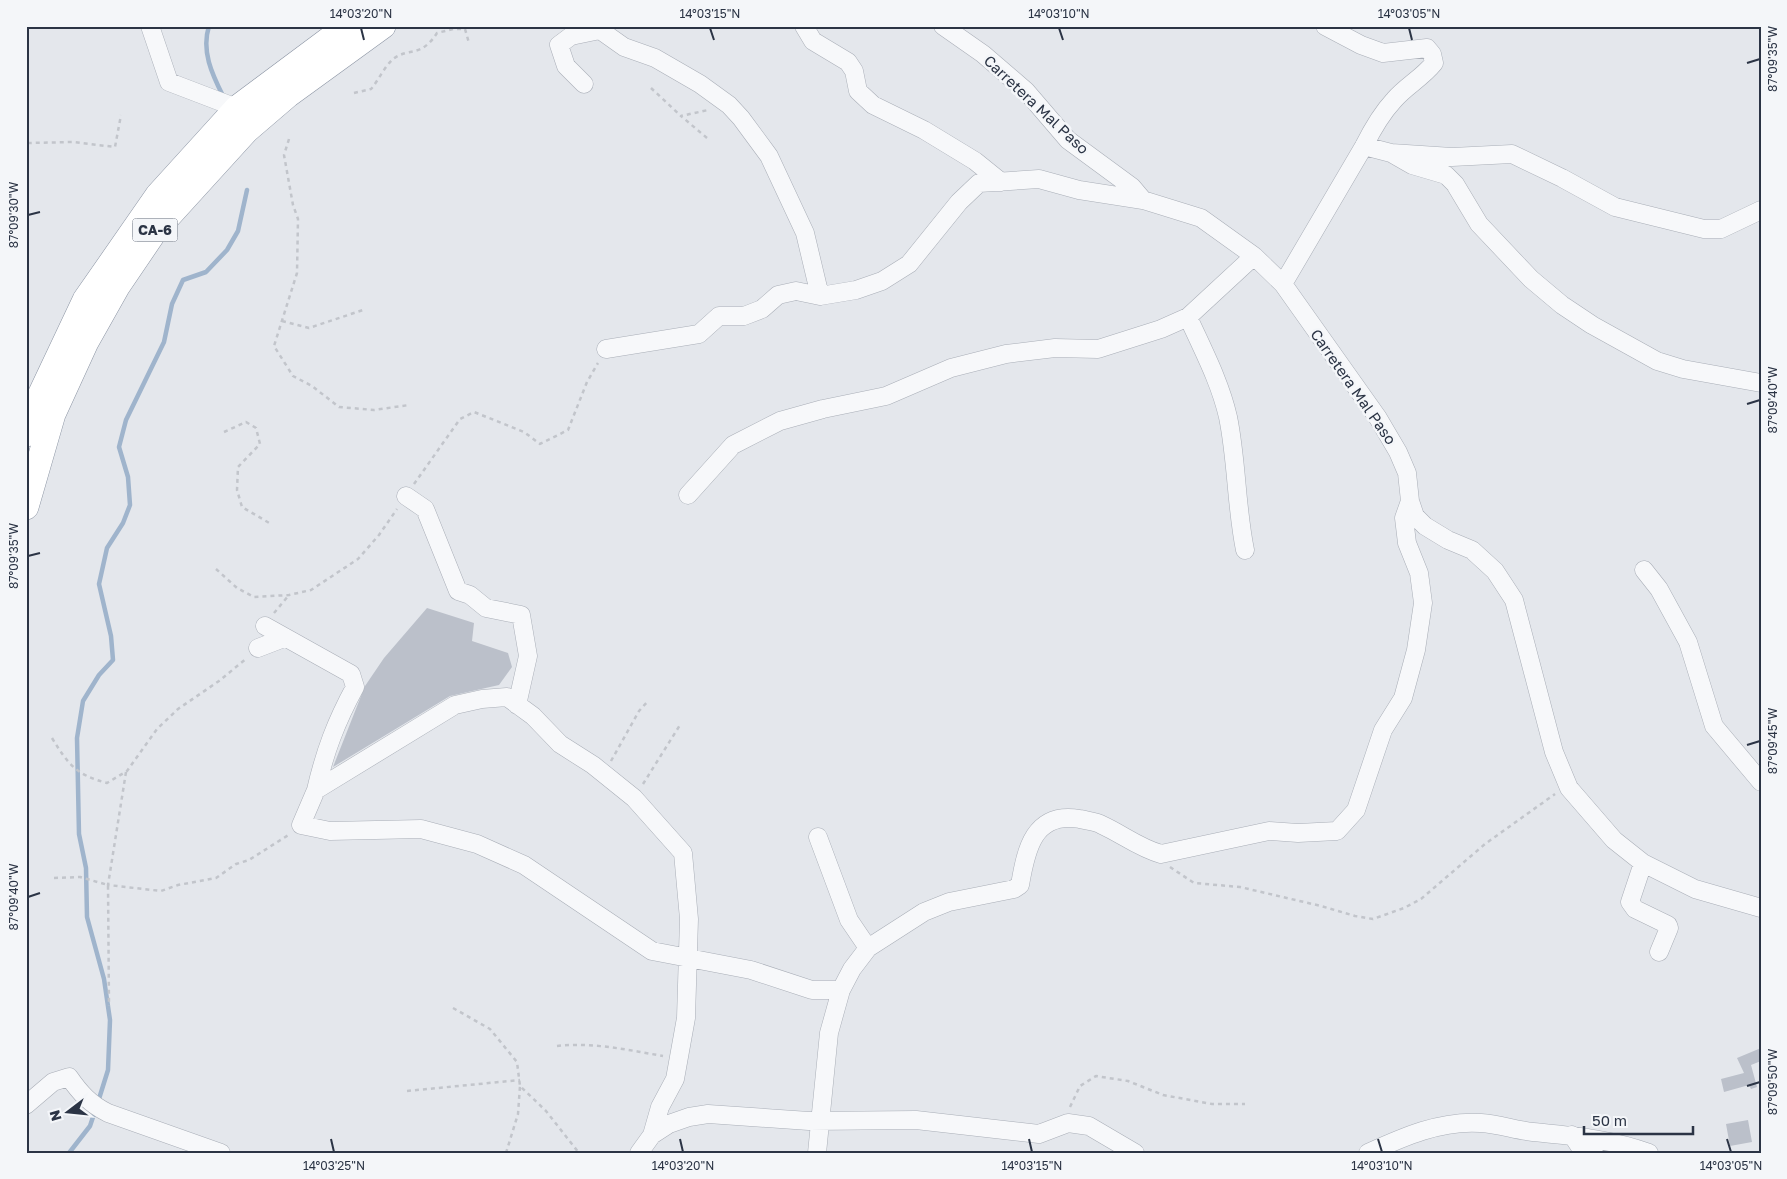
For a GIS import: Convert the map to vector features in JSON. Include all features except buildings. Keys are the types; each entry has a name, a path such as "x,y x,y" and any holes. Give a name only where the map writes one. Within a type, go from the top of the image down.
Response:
{"highway":[{"name":"CA-6","path":"26,434 33,410 85,300 158,195 237,108 347,26"},
{"name":"CA-6","path":"26,507 54,414 86,342 117,287 155,231 246,130 288,95 384,26"}],"street":[{"path":"150,26 169,82 237,108"},
{"path":"804,26 813,41 848,62 854,71 858,91 873,105 924,130 975,161 1001,182"},
{"name":"Carretera Mal Paso","path":"943,26 990,60 1026,91 1068,140 1132,187 1143,200 1201,218 1254,256 1283,284 1378,418 1407,473 1410,501 1414,516 1425,526 1448,540 1472,550 1495,571 1514,600 1554,752 1569,788 1614,840 1643,863 1695,889 1761,908"},
{"path":"1283,284 1364,146 1373,127 1394,99 1424,75 1434,63 1432,54 1427,48 1383,53 1361,46 1325,26"},
{"path":"584,84 566,66 559,45 571,36 600,30 624,47 655,58 700,84 729,105 769,156 805,234 820,296"},
{"path":"1364,146 1390,153 1452,157 1512,154 1562,178 1614,207 1704,229 1721,229 1761,210"},
{"path":"1390,153 1412,165 1446,176 1455,184 1479,224 1531,279 1562,305 1592,325 1657,361 1683,369 1761,383"},
{"path":"606,349 699,334 719,316 744,316 762,309 778,295 796,291 820,296 856,290 882,281 909,264 959,202 979,184 1039,179 1079,190 1143,200"},
{"path":"688,495 733,445 780,420 886,396 951,368 1006,354 1055,348 1098,349 1161,329 1188,317 1254,256"},
{"path":"1188,317 1216,376 1228,418 1240,527 1245,550"},
{"path":"406,496 425,509 458,591 470,595 486,608 520,615 528,656 518,705"},
{"path":"817,1153 822,1121 829,1033 841,990 852,969 868,948 924,912 949,902 1014,889 1020,885 1026,853 1034,834 1047,823 1065,816 1100,823 1149,851 1160,854 1269,830 1298,833 1337,831 1356,810 1383,730 1403,698 1416,650 1423,603 1419,573 1407,543 1404,518 1410,501"},
{"path":"1644,570 1658,589 1688,642 1714,726 1761,781"},
{"path":"265,626 351,674 354,680 355,687 335,725 324,754 316,790 301,825 330,831 377,832 421,829 477,844 524,866 652,951 751,970 812,990 841,990"},
{"path":"258,648 284,638"},
{"path":"316,790 455,705 482,699 507,698 533,716 560,744 604,773 634,798 683,853 689,919 686,1018 675,1079 660,1107 652,1135 639,1153"},
{"path":"818,838 849,920 868,948"},
{"path":"1643,863 1630,902 1635,909 1668,925 1669,928 1659,952"},
{"path":"26,1105 53,1082 69,1077 84,1097 108,1113 221,1153"},
{"path":"652,1135 669,1124 689,1117 708,1114 822,1121 916,1120 1039,1134 1068,1123 1089,1126 1135,1153"},
{"path":"1368,1153 1391,1147 1417,1132 1478,1123 1531,1132 1572,1134 1622,1143 1648,1153"},
{"path":"1572,1134 1580,1147 1594,1153"}],"path":[{"path":"354,93 371,89 393,59 420,50 431,42 437,34 454,29 465,29 469,43"},
{"path":"651,88 707,138"},
{"path":"681,116 729,105"},
{"path":"26,152 28,143 72,142 114,147 121,115"},
{"path":"289,139 284,154 293,205 298,219 296,273 274,346 293,376 312,386 339,407 374,410 409,405"},
{"path":"282,321 309,328 366,309"},
{"path":"216,570 237,588 254,596 289,595 311,590 358,559 379,535 460,419 474,412 524,432 540,444 568,430 587,382 606,349"},
{"path":"224,432 246,422 256,428 260,444 238,467 237,490 242,507 271,524"},
{"path":"265,626 289,595"},
{"path":"52,738 66,761 85,777 107,783 126,770 157,730 178,710 219,681 258,648"},
{"path":"604,773 639,711 648,701"},
{"path":"634,798 680,725"},
{"path":"109,1006 108,886 112,850 126,770"},
{"path":"1160,854 1172,870 1194,883 1240,887 1373,919 1404,908 1421,899 1485,844 1557,793 1569,788"},
{"path":"54,878 80,877 108,886 161,891 178,884 195,883 216,878 236,864 266,851 301,825"},
{"path":"453,1008 490,1029 517,1062 520,1080 518,1114 506,1153"},
{"path":"557,1046 575,1044 597,1045 679,1058"},
{"path":"1068,1123 1071,1104 1080,1086 1096,1076 1128,1081 1163,1095 1212,1104 1245,1104"},
{"path":"408,1091 520,1080"},
{"path":"520,1086 546,1111 579,1153"}],"waterway":[{"path":"209,26 206,44 207,53 212,71 223,96"},
{"path":"98,1102 108,1070 110,1020 104,979 87,917 86,868 79,834 77,738 83,701 99,675 113,660 111,636 99,584 107,548 123,523 130,505 128,477 119,447 126,420 164,342 172,304 183,280 206,272 227,250 238,231 247,190"},
{"path":"69,1153 90,1126 95,1111"}]}
